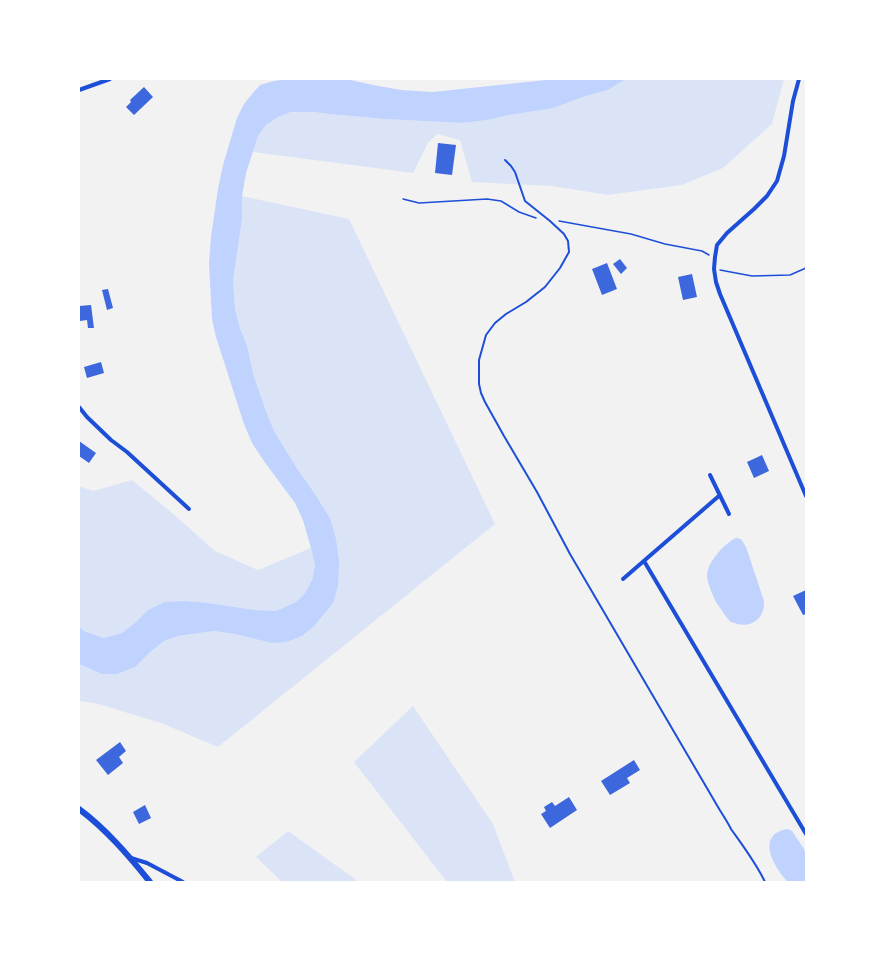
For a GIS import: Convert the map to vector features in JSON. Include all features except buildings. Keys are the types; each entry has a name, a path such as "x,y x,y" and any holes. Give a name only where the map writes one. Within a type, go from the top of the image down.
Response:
{"main road":[{"path":"79,809 97,824 129,857 150,882"}],"street":[{"path":"79,90 110,79"},
{"path":"799,79 793,101 784,156 777,181 767,196 727,233 717,245 714,270 720,294 806,496"},
{"path":"79,407 87,417 111,440 127,452 189,509"},
{"path":"710,475 729,514"},
{"path":"623,580 720,495"},
{"path":"644,561 806,834"},
{"path":"129,857 147,863 183,882"}],"lane":[{"path":"505,160 515,172 525,201 564,234 568,241 569,252 560,268 545,287 526,302 506,314 495,323 486,335 479,360 479,384 485,402 537,492 570,554 718,807 761,873 765,882"}],"path":[{"path":"403,199 419,202 487,199 501,201 519,212 550,221 565,222 631,234 665,244 702,251 715,257"},
{"path":"714,270 752,276 790,275 806,268"}],"shaded area":[{"path":"626,79 784,79 772,124 723,168 682,185 608,195 552,186 472,182 460,140 437,134 428,143 413,173 253,152 258,136 266,125 278,117 291,112 313,112 384,119 462,123 488,120 608,90"},
{"path":"242,196 349,219 495,524 218,747 161,723 95,703 79,701 79,664 100,674 149,653 164,641 178,636 214,631 272,643 302,636 330,518 274,431 254,377 247,346 240,328 235,309 233,281 241,218"},
{"path":"132,480 215,551 258,570 311,548 315,565 312,580 305,593 296,602 276,611 255,610 208,603 136,622 122,633 104,638 84,631 79,627 79,486 93,491"},
{"path":"413,706 493,824 515,882 447,882 354,762"},
{"path":"288,831 355,879 357,882 282,882 256,857"}],"water":[{"path":"289,79 346,79 401,90 433,92 555,79 626,79 608,90 582,97 553,108 488,120 462,123 384,119 313,112 291,112 278,117 266,125 258,136 246,173 242,196 242,218 233,281 235,309 247,346 254,377 274,431 330,518 336,539 339,562 338,586 333,603 315,625 302,636 286,642 272,643 214,631 178,636 164,641 135,667 117,674 101,674 79,664 79,627 84,631 104,638 122,633 148,610 165,602 185,601 255,610 276,611 296,602 305,593 312,580 315,565 303,520 295,503 252,443 244,424 216,337 212,319 209,263 218,189 223,165 237,118 244,104 260,85"},
{"path":"736,538 741,539 746,547 764,601 764,607 757,620 753,623 743,625 731,622 725,615 716,602 707,579 708,571 713,559 727,544"},
{"path":"787,829 792,831 806,854 806,882 788,882 780,873 773,860 769,847 770,841 776,833"}]}
